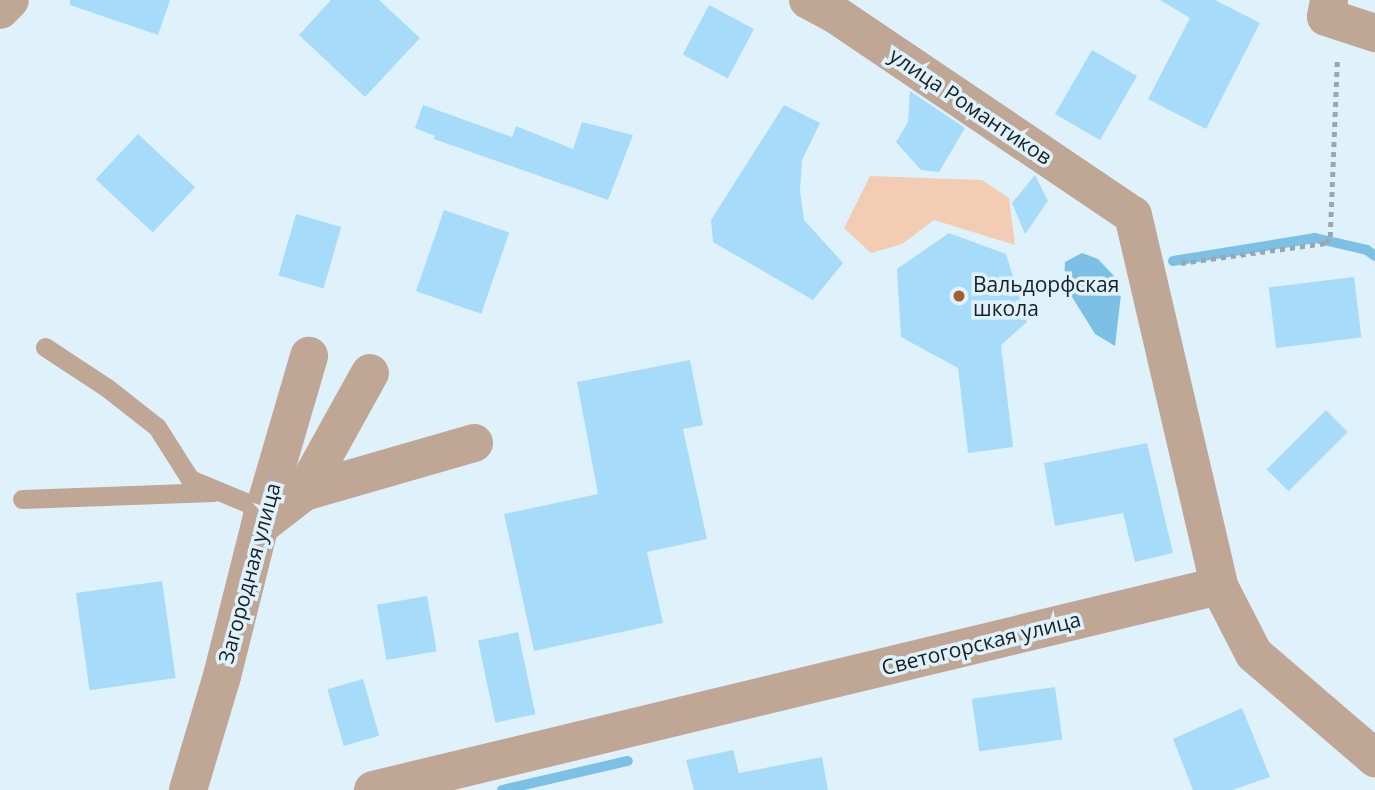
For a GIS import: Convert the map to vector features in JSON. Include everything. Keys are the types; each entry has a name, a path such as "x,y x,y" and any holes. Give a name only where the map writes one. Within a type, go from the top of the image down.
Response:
{"street":[{"path":"0,9 10,0"},
{"name":"улица Романтиков","path":"808,0 836,15 1133,215 1145,267"},
{"path":"1330,9 1375,33"},
{"path":"1145,267 1219,586 1254,654 1375,758"},
{"name":"Загородная улица","path":"188,790 222,677 262,518 309,356"},
{"path":"304,492 370,373"},
{"path":"262,518 304,492 474,443"},
{"name":"Светогорская улица","path":"373,790 1219,586"}],"lane":[{"path":"45,347 106,387 157,427 190,479 222,492 262,518"},
{"path":"22,499 222,492"}],"path":[{"path":"1145,267 1326,243 1330,237 1338,45 1330,9"}],"shaded area":[{"path":"870,176 982,180 1009,198 1015,245 934,220 902,244 871,253 844,228"}],"water":[{"path":"1082,253 1098,259 1114,276 1121,294 1115,346 1095,334 1064,284 1065,262"}],"building":[{"path":"70,0 170,0 158,35 70,5"},
{"path":"331,0 379,0 420,38 365,97 299,35"},
{"path":"1160,0 1215,0 1260,23 1206,129 1148,99 1190,18"},
{"path":"709,5 754,29 728,78 683,54"},
{"path":"1092,50 1137,76 1100,140 1055,114"},
{"path":"910,91 965,128 939,172 921,170 896,142 908,122"},
{"path":"423,105 512,137 516,126 573,149 582,122 633,135 608,200 434,139 435,136 415,128"},
{"path":"784,105 820,123 802,160 800,191 804,220 843,263 813,300 713,242 711,220"},
{"path":"138,134 195,187 153,233 96,179"},
{"path":"1035,175 1048,201 1025,234 1012,203"},
{"path":"444,210 509,232 481,314 416,291"},
{"path":"296,214 341,227 324,288 278,276"},
{"name":"Вальдорфская школа","path":"949,233 1006,254 1027,322 1001,345 1013,447 968,453 958,368 901,337 897,269"},
{"path":"1354,277 1361,338 1276,348 1269,287"},
{"path":"690,360 703,425 683,429 707,539 647,552 663,623 534,651 504,514 598,494 577,382"},
{"path":"1326,410 1348,432 1289,491 1267,469"},
{"path":"1147,443 1173,553 1135,562 1123,513 1055,526 1044,463"},
{"path":"162,581 176,678 89,690 76,593"},
{"path":"427,596 437,651 386,660 377,605"},
{"path":"518,632 535,714 495,723 478,641"},
{"path":"363,679 379,736 344,746 327,689"},
{"path":"1055,687 1062,739 979,751 972,699"},
{"path":"1242,708 1270,777 1232,790 1193,790 1173,739"},
{"path":"733,750 739,773 822,757 828,790 694,790 686,760"}],"waterway":[{"path":"1173,261 1315,238 1367,250 1375,256"},
{"path":"502,790 628,761"}],"place":[{"name":"Вальдорфская школа","path":"959,296"}]}
